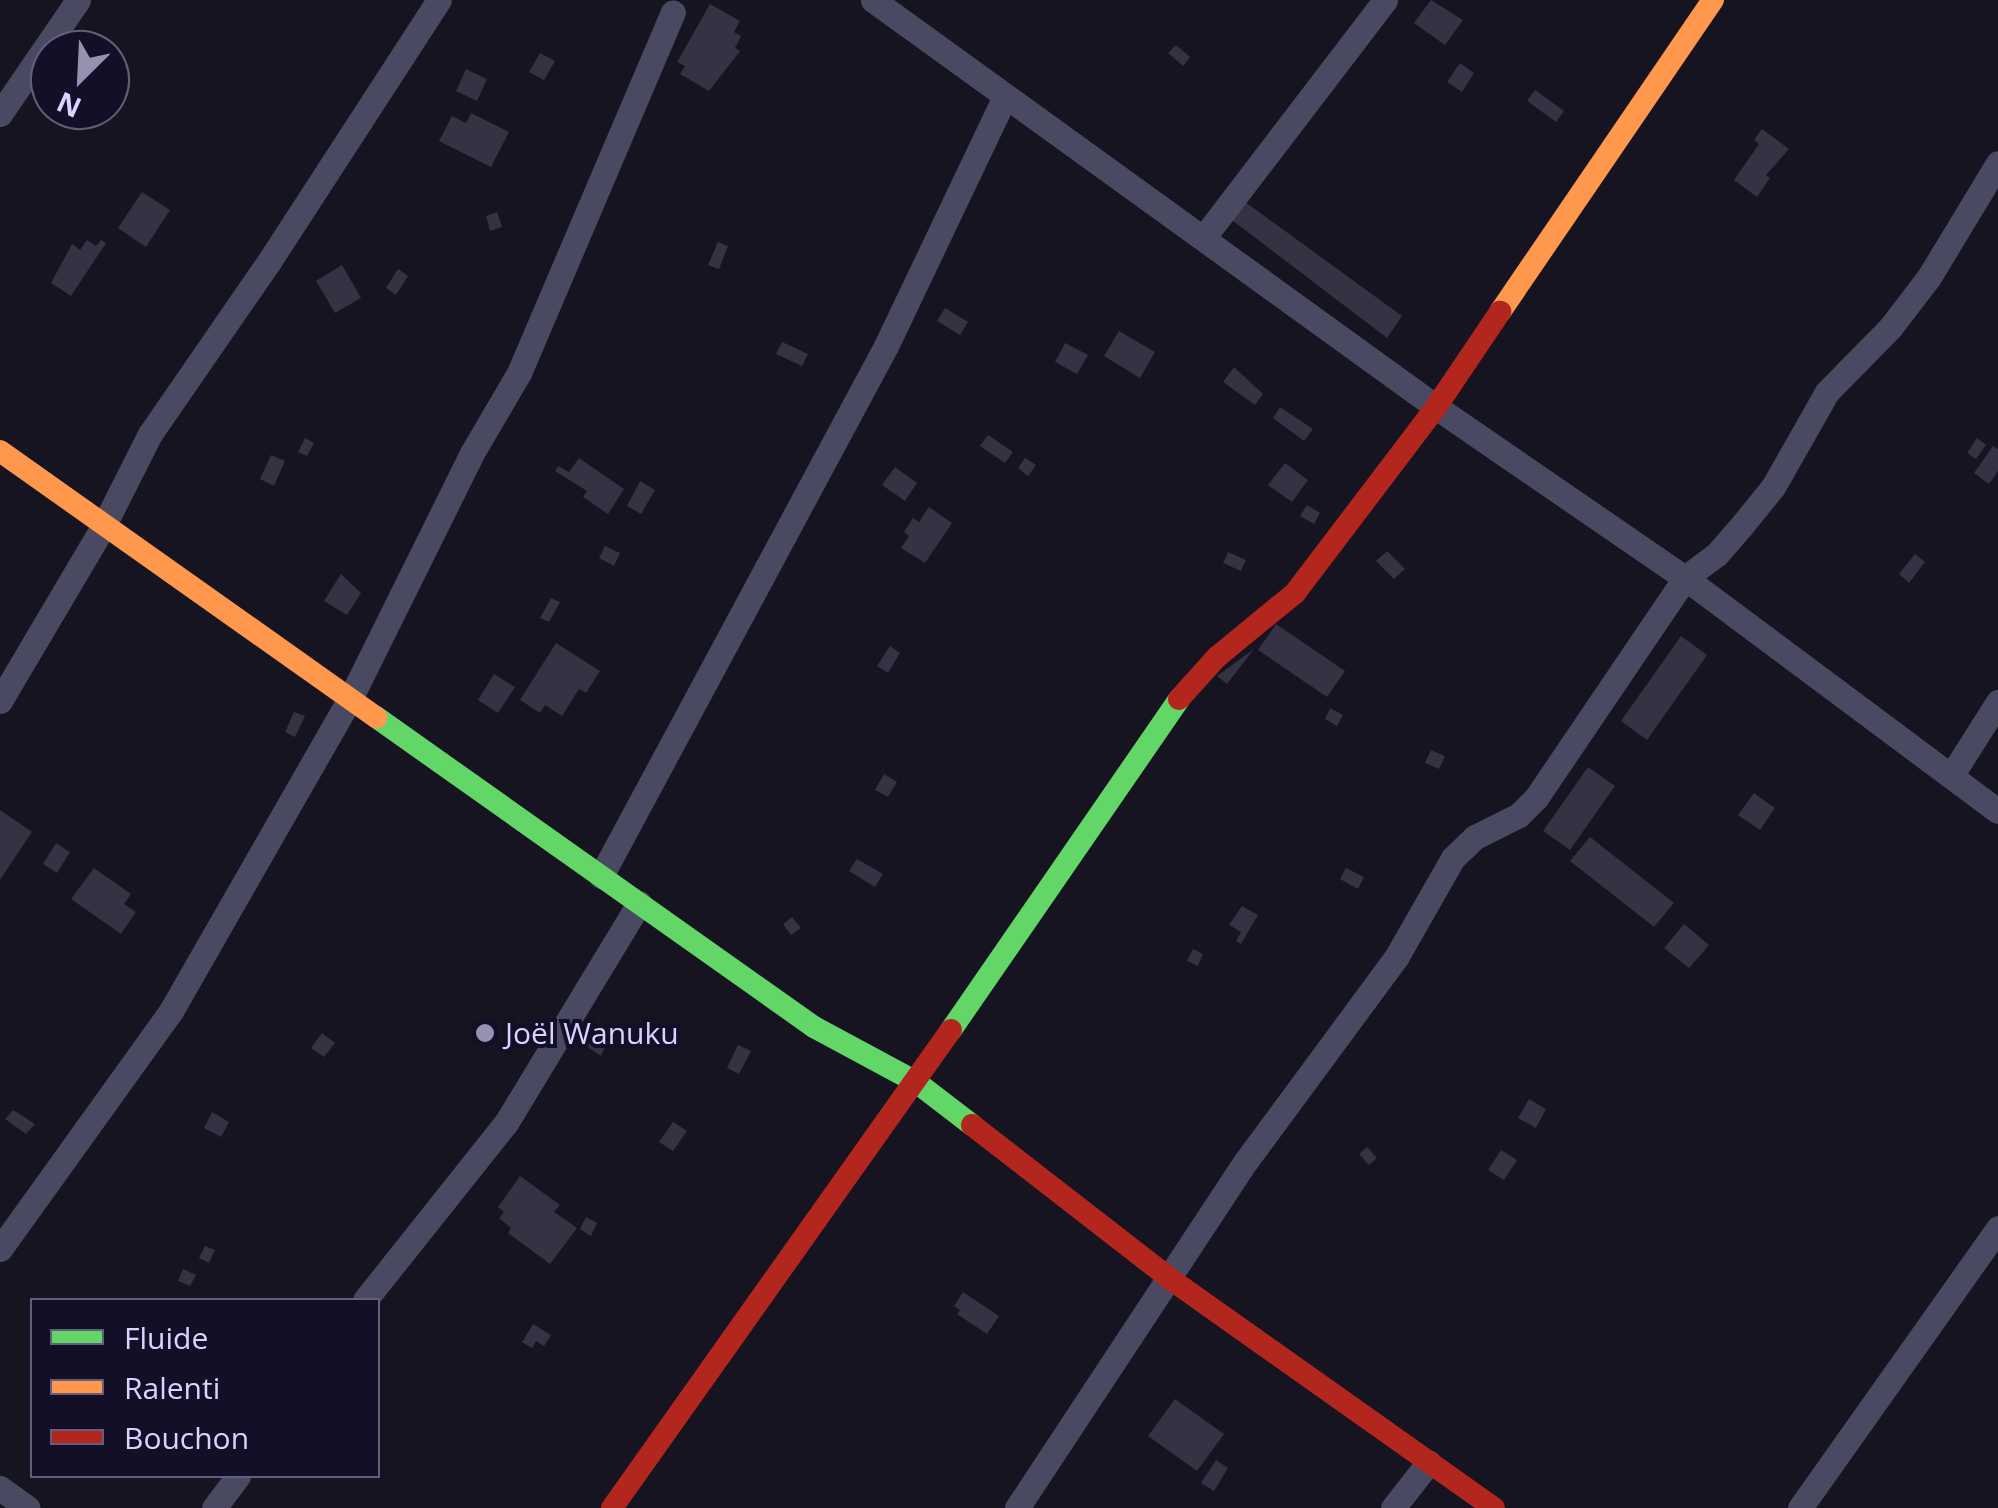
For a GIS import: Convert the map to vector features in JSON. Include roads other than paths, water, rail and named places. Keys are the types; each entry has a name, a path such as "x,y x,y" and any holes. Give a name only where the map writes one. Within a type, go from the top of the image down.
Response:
{"street":[{"path":"0,114 78,0"},
{"path":"0,701 104,525 150,434 438,0"},
{"path":"873,0 1436,407 1686,578 1998,811"},
{"path":"1204,237 1384,0"},
{"path":"612,1508 916,1082 1169,709 1216,658 1295,593 1436,407 1713,0"},
{"path":"0,1249 172,1011 350,699 472,453 519,373 673,12"},
{"path":"600,876 886,346 1005,97"},
{"path":"1017,1508 1246,1161 1387,972 1453,858 1475,838 1519,816 1536,798 1686,578 1716,554 1772,487 1827,392 1890,328 1929,277 1998,163"},
{"path":"0,452 814,1027 916,1082 1169,1278 1494,1508"},
{"path":"1951,776 1998,702"},
{"path":"366,1298 506,1124 639,903"},
{"path":"1800,1508 1998,1228"},
{"path":"1393,1508 1429,1462"},
{"path":"214,1508 236,1478"},
{"path":"0,1488 28,1508"}],"place":[{"name":"Joël Wanuku","path":"485,1033"}]}
